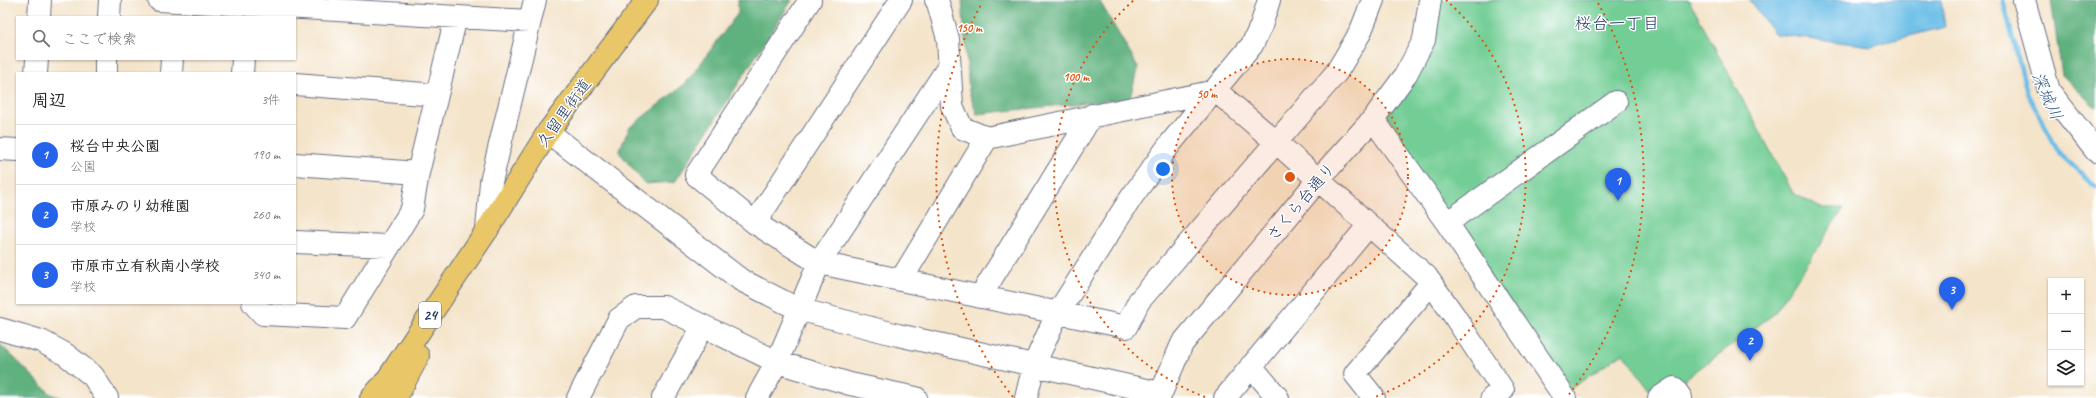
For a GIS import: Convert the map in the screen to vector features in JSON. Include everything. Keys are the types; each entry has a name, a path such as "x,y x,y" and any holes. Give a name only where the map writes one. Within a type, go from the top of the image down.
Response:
{"main road":[{"name":"久留里街道","path":"371,398 385,383 486,230 548,132 647,0"},
{"name":"久留里街道","path":"393,398 398,392 486,230"}],"street":[{"path":"39,16 40,0"},
{"path":"109,16 110,0"},
{"path":"486,230 491,182 535,0"},
{"path":"810,0 696,175 755,222 818,263 1126,328 1139,301 1336,73 1360,33 1373,0"},
{"path":"755,222 901,0"},
{"path":"936,0 948,39 952,106 962,128 987,138 1092,115 1216,91"},
{"path":"1026,398 1034,365 1057,314 1131,198 1170,144 1216,91 1252,45 1261,26 1269,0"},
{"name":"さくら台通り","path":"1159,396 1182,344 1318,180 1373,119 1405,76 1424,40 1430,0"},
{"path":"2024,0 2049,91 2096,150"},
{"path":"171,4 245,7 325,5 456,17 530,21"},
{"path":"254,304 263,314 345,318 412,209 418,173 456,17"},
{"path":"36,72 37,60"},
{"path":"106,60 106,72"},
{"path":"171,72 172,60"},
{"path":"242,72 243,60"},
{"path":"757,398 777,362 818,263 949,66"},
{"path":"296,84 437,95"},
{"path":"1216,91 1276,142 1426,276 1503,390 1492,398"},
{"path":"1447,222 1616,102"},
{"path":"980,297 1092,115"},
{"path":"1373,119 1447,222 1565,398"},
{"path":"548,132 741,280 798,309 898,335 1034,365 1159,396"},
{"path":"901,280 987,138"},
{"path":"0,149 16,150"},
{"path":"296,164 418,173"},
{"path":"1225,398 1369,225"},
{"path":"296,242 388,246"},
{"path":"1374,398 1355,374 1431,283"},
{"path":"578,398 619,319 636,307 664,307 777,362 846,391 916,398"},
{"path":"663,398 703,326"},
{"path":"0,329 41,341 65,354 93,376 107,398"},
{"path":"1251,366 1278,398"},
{"path":"1660,398 1674,388 1681,398"}],"green space":[{"path":"738,0 792,0 675,182 645,184 619,152 629,128 686,83 738,13"},
{"path":"962,0 1099,0 1138,67 1130,98 977,114 969,92"},
{"path":"1430,0 1689,0 1793,193 1821,208 1844,208 1774,314 1659,398 1656,398 1623,353 1563,394 1373,119 1405,76"},
{"path":"2051,0 2096,0 2096,108 2062,75"},
{"path":"0,344 51,394 62,398 0,398"}],"water":[{"path":"1749,0 1941,0 1945,27 1870,46 1775,34"}],"waterway":[{"name":"深城川","path":"2003,0 2027,93 2060,154 2096,187"}],"place":[{"name":"桜台中央公園","path":"1618,201"},
{"name":"市原市立有秋南小学校","path":"1952,310"},
{"name":"市原みのり幼稚園","path":"1750,361"}],"district":[{"name":"桜台一丁目","path":"1617,23"}]}
